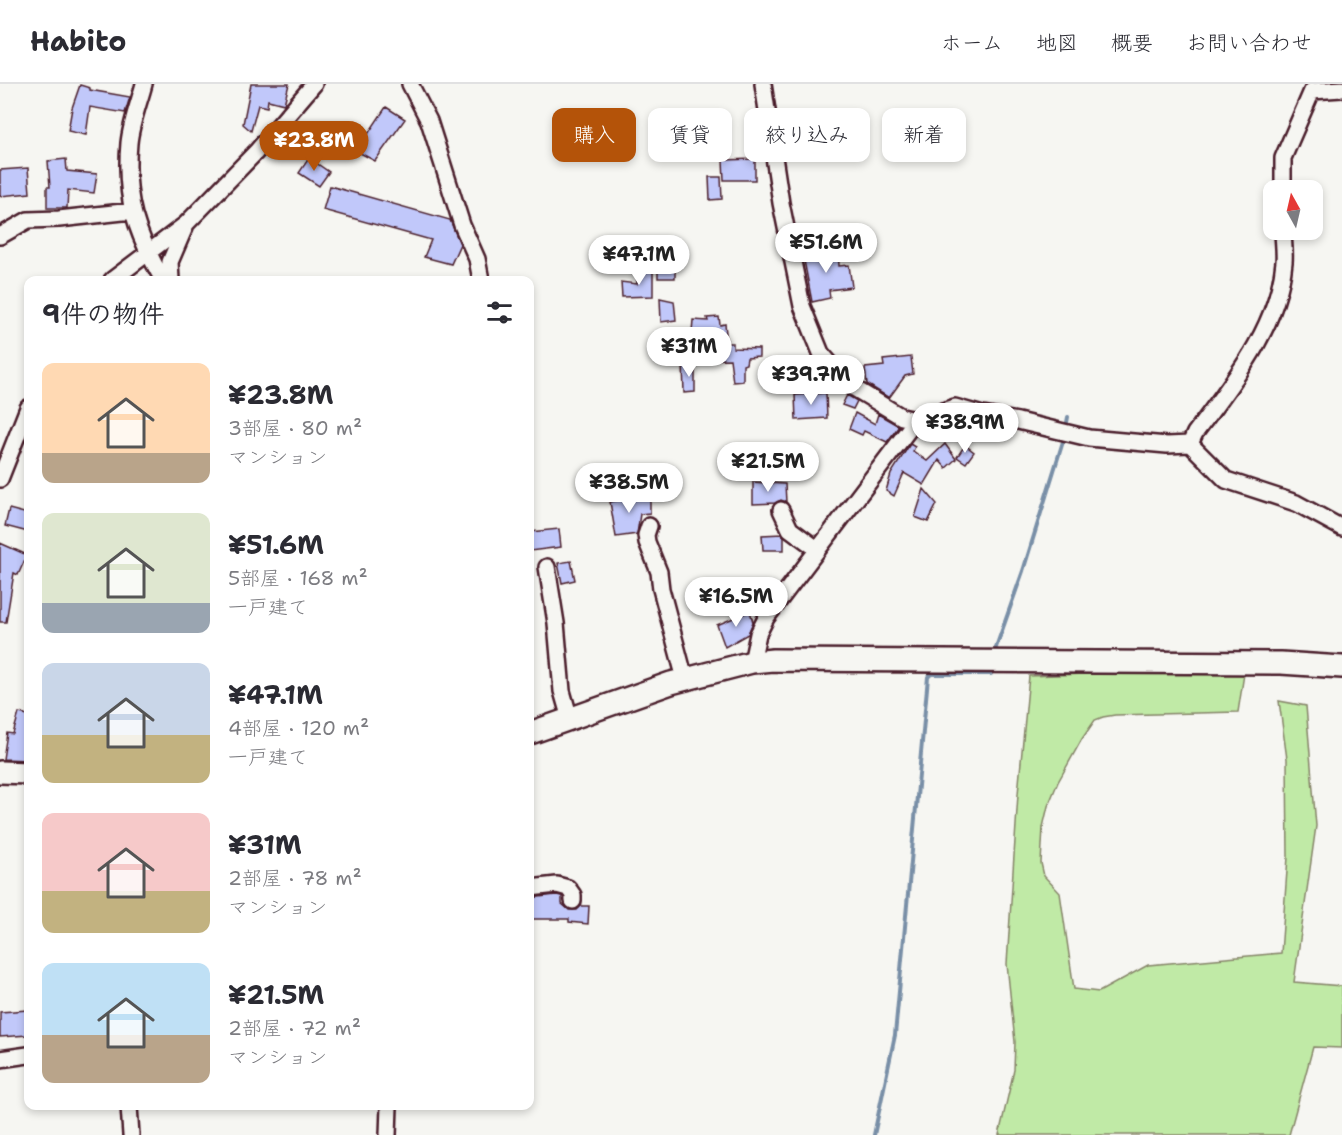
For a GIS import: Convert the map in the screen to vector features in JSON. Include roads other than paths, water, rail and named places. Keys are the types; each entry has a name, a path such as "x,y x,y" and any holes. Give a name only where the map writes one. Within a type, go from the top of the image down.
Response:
{"street":[{"path":"144,84 129,142 132,210 140,238 161,276"},
{"path":"118,276 186,224 256,152 314,84"},
{"path":"410,84 429,121 462,225 477,259 480,276"},
{"path":"763,84 781,203 802,306 821,353 849,385 902,417 916,420 956,406 983,415 1089,438 1167,445 1190,444 1226,480 1296,503 1342,528"},
{"path":"1283,180 1283,158 1312,91 1342,89"},
{"path":"0,236 28,220 59,219 132,210"},
{"path":"171,276 170,262 186,224"},
{"path":"1190,444 1195,433 1243,368 1261,337 1277,297 1284,262 1283,240"},
{"path":"0,479 24,418"},
{"path":"752,662 758,634 766,618 916,420"},
{"path":"781,510 790,529 817,549"},
{"path":"649,526 646,535 647,542 659,573 661,589 686,679"},
{"path":"547,567 556,623 562,692 570,719"},
{"path":"534,732 686,679 752,662 773,660 1258,663 1342,667"},
{"path":"0,772 24,773"},
{"path":"534,888 557,885 568,888 573,895 573,901"},
{"path":"0,1059 24,1056"},
{"path":"129,1110 131,1135"},
{"path":"386,1110 388,1135"}],"waterway":[{"path":"1066,428 1068,417"},
{"path":"994,653 1023,571 1065,435"},
{"path":"874,1135 895,1035 928,677 931,674 991,674 992,667"}]}
